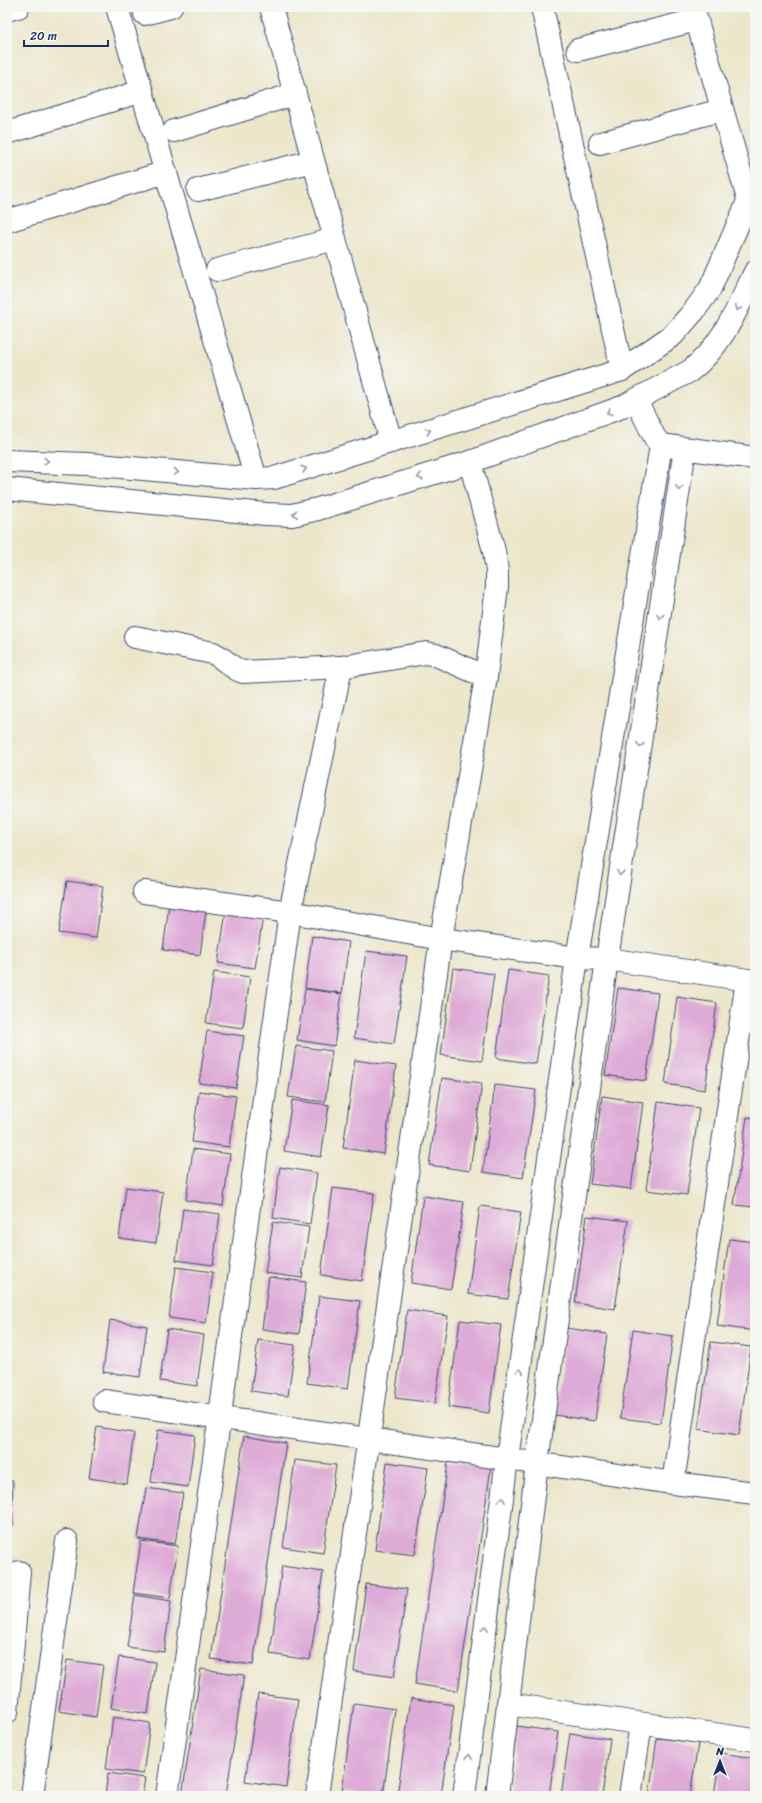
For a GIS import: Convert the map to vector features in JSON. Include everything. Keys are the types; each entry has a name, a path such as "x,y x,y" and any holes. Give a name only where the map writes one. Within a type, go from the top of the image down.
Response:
{"street":[{"path":"7,10 18,7"},
{"path":"117,7 256,480"},
{"path":"145,14 171,7"},
{"path":"271,7 391,442"},
{"path":"542,7 622,370"},
{"path":"7,461 87,464 256,480 274,478 622,370 673,335 694,311 710,289 752,192 721,110 694,13 578,50"},
{"path":"7,133 142,91"},
{"path":"174,131 295,94"},
{"path":"600,143 721,110"},
{"path":"198,190 313,161"},
{"path":"7,221 166,172"},
{"path":"217,270 335,239"},
{"path":"7,491 266,514 292,515 318,509 470,462 622,407 690,371 699,364 727,331 755,272"},
{"path":"636,400 655,438 661,445 755,458"},
{"path":"464,1796 507,1459 577,958 661,445"},
{"path":"497,1796 537,1463 607,959 685,449"},
{"path":"316,1796 441,939 486,677 497,587 497,571 494,551 470,462"},
{"path":"86,497 87,464"},
{"path":"135,637 213,653 237,670 243,672 341,667 426,653 436,655 486,677"},
{"path":"167,1796 290,912 341,667"},
{"path":"144,892 290,912 441,939 577,958 607,959 751,980 673,1484"},
{"path":"104,1401 673,1484 755,1493"},
{"path":"32,1796 67,1541"},
{"path":"7,1712 19,1572"},
{"path":"508,1704 755,1740"},
{"path":"630,1796 641,1724"}],"building":[{"path":"67,881 103,886 96,938 59,933"},
{"path":"170,898 207,904 200,955 163,950"},
{"path":"226,911 263,916 255,968 218,963"},
{"path":"312,936 349,942 342,993 305,988"},
{"path":"366,951 407,956 394,1044 354,1038"},
{"path":"453,968 494,974 482,1061 441,1055"},
{"path":"508,970 549,976 536,1064 496,1058"},
{"path":"214,972 250,977 243,1028 206,1023"},
{"path":"618,988 658,993 646,1081 605,1075"},
{"path":"305,989 342,994 334,1046 297,1040"},
{"path":"677,997 717,1003 705,1090 665,1084"},
{"path":"207,1031 244,1036 236,1088 199,1083"},
{"path":"296,1046 332,1051 325,1102 288,1097"},
{"path":"355,1060 396,1066 384,1154 343,1148"},
{"path":"442,1078 482,1083 470,1171 429,1165"},
{"path":"495,1085 536,1090 523,1178 483,1172"},
{"path":"199,1091 236,1096 229,1147 192,1142"},
{"path":"602,1096 643,1102 631,1189 590,1184"},
{"path":"292,1100 329,1105 321,1157 284,1151"},
{"path":"658,1102 699,1108 687,1195 646,1190"},
{"path":"747,1117 755,1118 755,1207 734,1205"},
{"path":"193,1149 230,1154 223,1206 186,1200"},
{"path":"280,1167 317,1173 310,1224 273,1218"},
{"path":"126,1187 163,1192 156,1243 119,1238"},
{"path":"333,1188 374,1193 362,1281 321,1275"},
{"path":"423,1196 464,1202 451,1289 411,1283"},
{"path":"480,1206 521,1212 508,1299 468,1294"},
{"path":"183,1209 220,1214 213,1265 176,1260"},
{"path":"587,1216 628,1221 615,1309 575,1303"},
{"path":"273,1222 309,1227 302,1278 265,1273"},
{"path":"729,1239 755,1242 755,1331 717,1326"},
{"path":"176,1267 213,1272 206,1323 169,1318"},
{"path":"269,1277 306,1282 299,1334 262,1329"},
{"path":"319,1296 360,1301 348,1389 307,1383"},
{"path":"407,1310 448,1316 435,1403 395,1398"},
{"path":"110,1320 147,1326 140,1377 103,1372"},
{"path":"460,1320 501,1325 489,1413 448,1407"},
{"path":"566,1328 607,1334 595,1421 554,1415"},
{"path":"167,1329 204,1335 197,1386 160,1381"},
{"path":"633,1330 673,1336 661,1423 620,1418"},
{"path":"258,1340 295,1345 288,1396 251,1391"},
{"path":"711,1342 751,1347 739,1435 698,1429"},
{"path":"97,1427 134,1433 127,1484 89,1478"},
{"path":"158,1430 195,1435 188,1487 151,1482"},
{"path":"244,1436 286,1443 253,1665 211,1659"},
{"path":"295,1460 336,1465 323,1553 283,1547"},
{"path":"387,1462 428,1468 415,1555 375,1550"},
{"path":"448,1462 491,1468 458,1691 415,1684"},
{"path":"7,1481 13,1481 12,1507 7,1507"},
{"path":"146,1488 183,1493 175,1544 138,1539"},
{"path":"7,1511 12,1511 13,1526 7,1526"},
{"path":"141,1541 178,1546 170,1598 133,1593"},
{"path":"282,1566 323,1572 310,1660 270,1654"},
{"path":"366,1584 407,1589 394,1677 354,1671"},
{"path":"135,1595 171,1601 164,1652 127,1647"},
{"path":"119,1657 155,1662 148,1714 111,1708"},
{"path":"67,1660 103,1665 96,1717 59,1711"},
{"path":"201,1669 244,1675 226,1796 182,1796"},
{"path":"258,1694 298,1699 286,1787 245,1781"},
{"path":"411,1698 454,1705 441,1796 397,1796"},
{"path":"354,1703 395,1709 383,1796 342,1791"},
{"path":"113,1717 150,1723 143,1774 106,1769"},
{"path":"517,1726 558,1732 549,1796 508,1796"},
{"path":"570,1733 610,1739 602,1796 561,1796"},
{"path":"657,1738 698,1743 690,1796 649,1796"},
{"path":"720,1753 755,1758 755,1796 714,1796"},
{"path":"108,1773 145,1778 142,1796 105,1796"}]}
